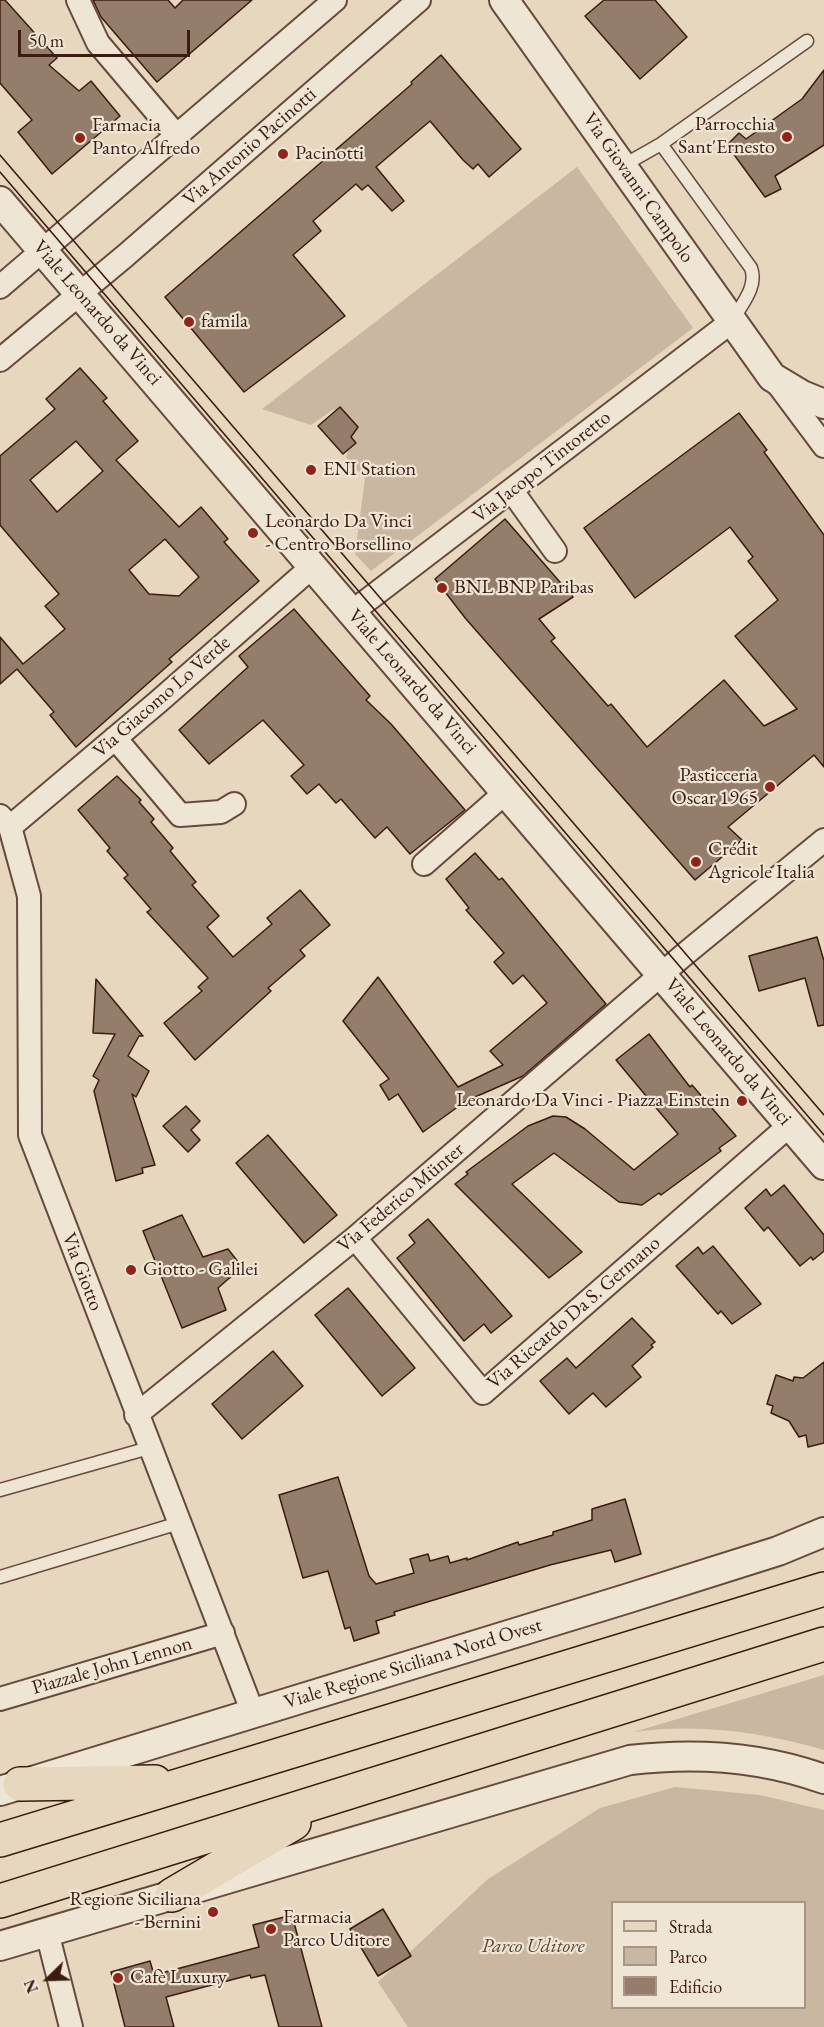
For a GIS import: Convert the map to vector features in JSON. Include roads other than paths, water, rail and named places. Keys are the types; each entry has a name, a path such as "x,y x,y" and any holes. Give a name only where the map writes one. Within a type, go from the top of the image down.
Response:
{"main road":[{"path":"0,1840 824,1589"},
{"path":"0,1901 824,1644"},
{"path":"10,1787 192,1781"},
{"path":"172,1896 340,1795"}],"street":[{"path":"78,0 98,43 176,135"},
{"path":"0,287 335,0"},
{"name":"Via Antonio Pacinotti","path":"0,360 81,294 419,0"},
{"name":"Via Giovanni Campolo","path":"504,0 624,165 731,322 824,446"},
{"name":"Viale Leonardo da Vinci","path":"0,201 824,1165"},
{"name":"Via Jacopo Tintoretto","path":"352,612 731,322"},
{"name":"Via Giovanni Campolo","path":"772,376 802,395 824,404"},
{"path":"512,491 555,551"},
{"name":"Via Giacomo Lo Verde","path":"5,821 115,738 312,566"},
{"path":"115,738 180,815 221,812 234,804"},
{"path":"424,864 506,792"},
{"name":"Via Giotto","path":"5,821 29,896 30,1135 136,1415 253,1713"},
{"name":"Via Federico Münter","path":"136,1415 355,1238 662,974 824,840"},
{"name":"Via Riccardo Da S. Germano","path":"355,1238 483,1393 790,1125"},
{"name":"Viale Regione Siciliana Nord Ovest","path":"10,1787 640,1595 777,1551 824,1532"},
{"name":"Piazzale John Lennon","path":"0,1699 223,1633"},
{"path":"0,1946 630,1760 674,1754 721,1756 766,1761 824,1779"},
{"path":"47,1932 70,2027"}],"lane":[{"path":"624,165 661,144 807,41"},
{"path":"661,144 752,268 753,286 731,322"},
{"path":"0,1490 149,1448"},
{"path":"0,1577 179,1523"}],"tram line":[{"path":"0,155 824,1115"},
{"path":"0,172 824,1135"}],"place":[{"name":"Parrocchia Sant'Ernesto","path":"787,137"},
{"name":"Farmacia Panto Alfredo","path":"80,138"},
{"name":"Pacinotti","path":"283,154"},
{"name":"famila","path":"189,322"},
{"name":"ENI Station","path":"311,470"},
{"name":"Leonardo Da Vinci - Centro Borsellino","path":"253,533"},
{"name":"BNL BNP Paribas","path":"442,588"},
{"name":"Pasticceria Oscar 1965","path":"770,787"},
{"name":"Crédit Agricole Italia","path":"696,862"},
{"name":"Leonardo Da Vinci - Piazza Einstein","path":"742,1101"},
{"name":"Giotto - Galilei","path":"131,1270"},
{"name":"Regione Siciliana - Bernini","path":"213,1912"},
{"name":"Farmacia Parco Uditore","path":"271,1929"},
{"name":"Cafè Luxury","path":"118,1978"}],"park label":[{"name":"Parco Uditore","path":"533,1947"}]}
